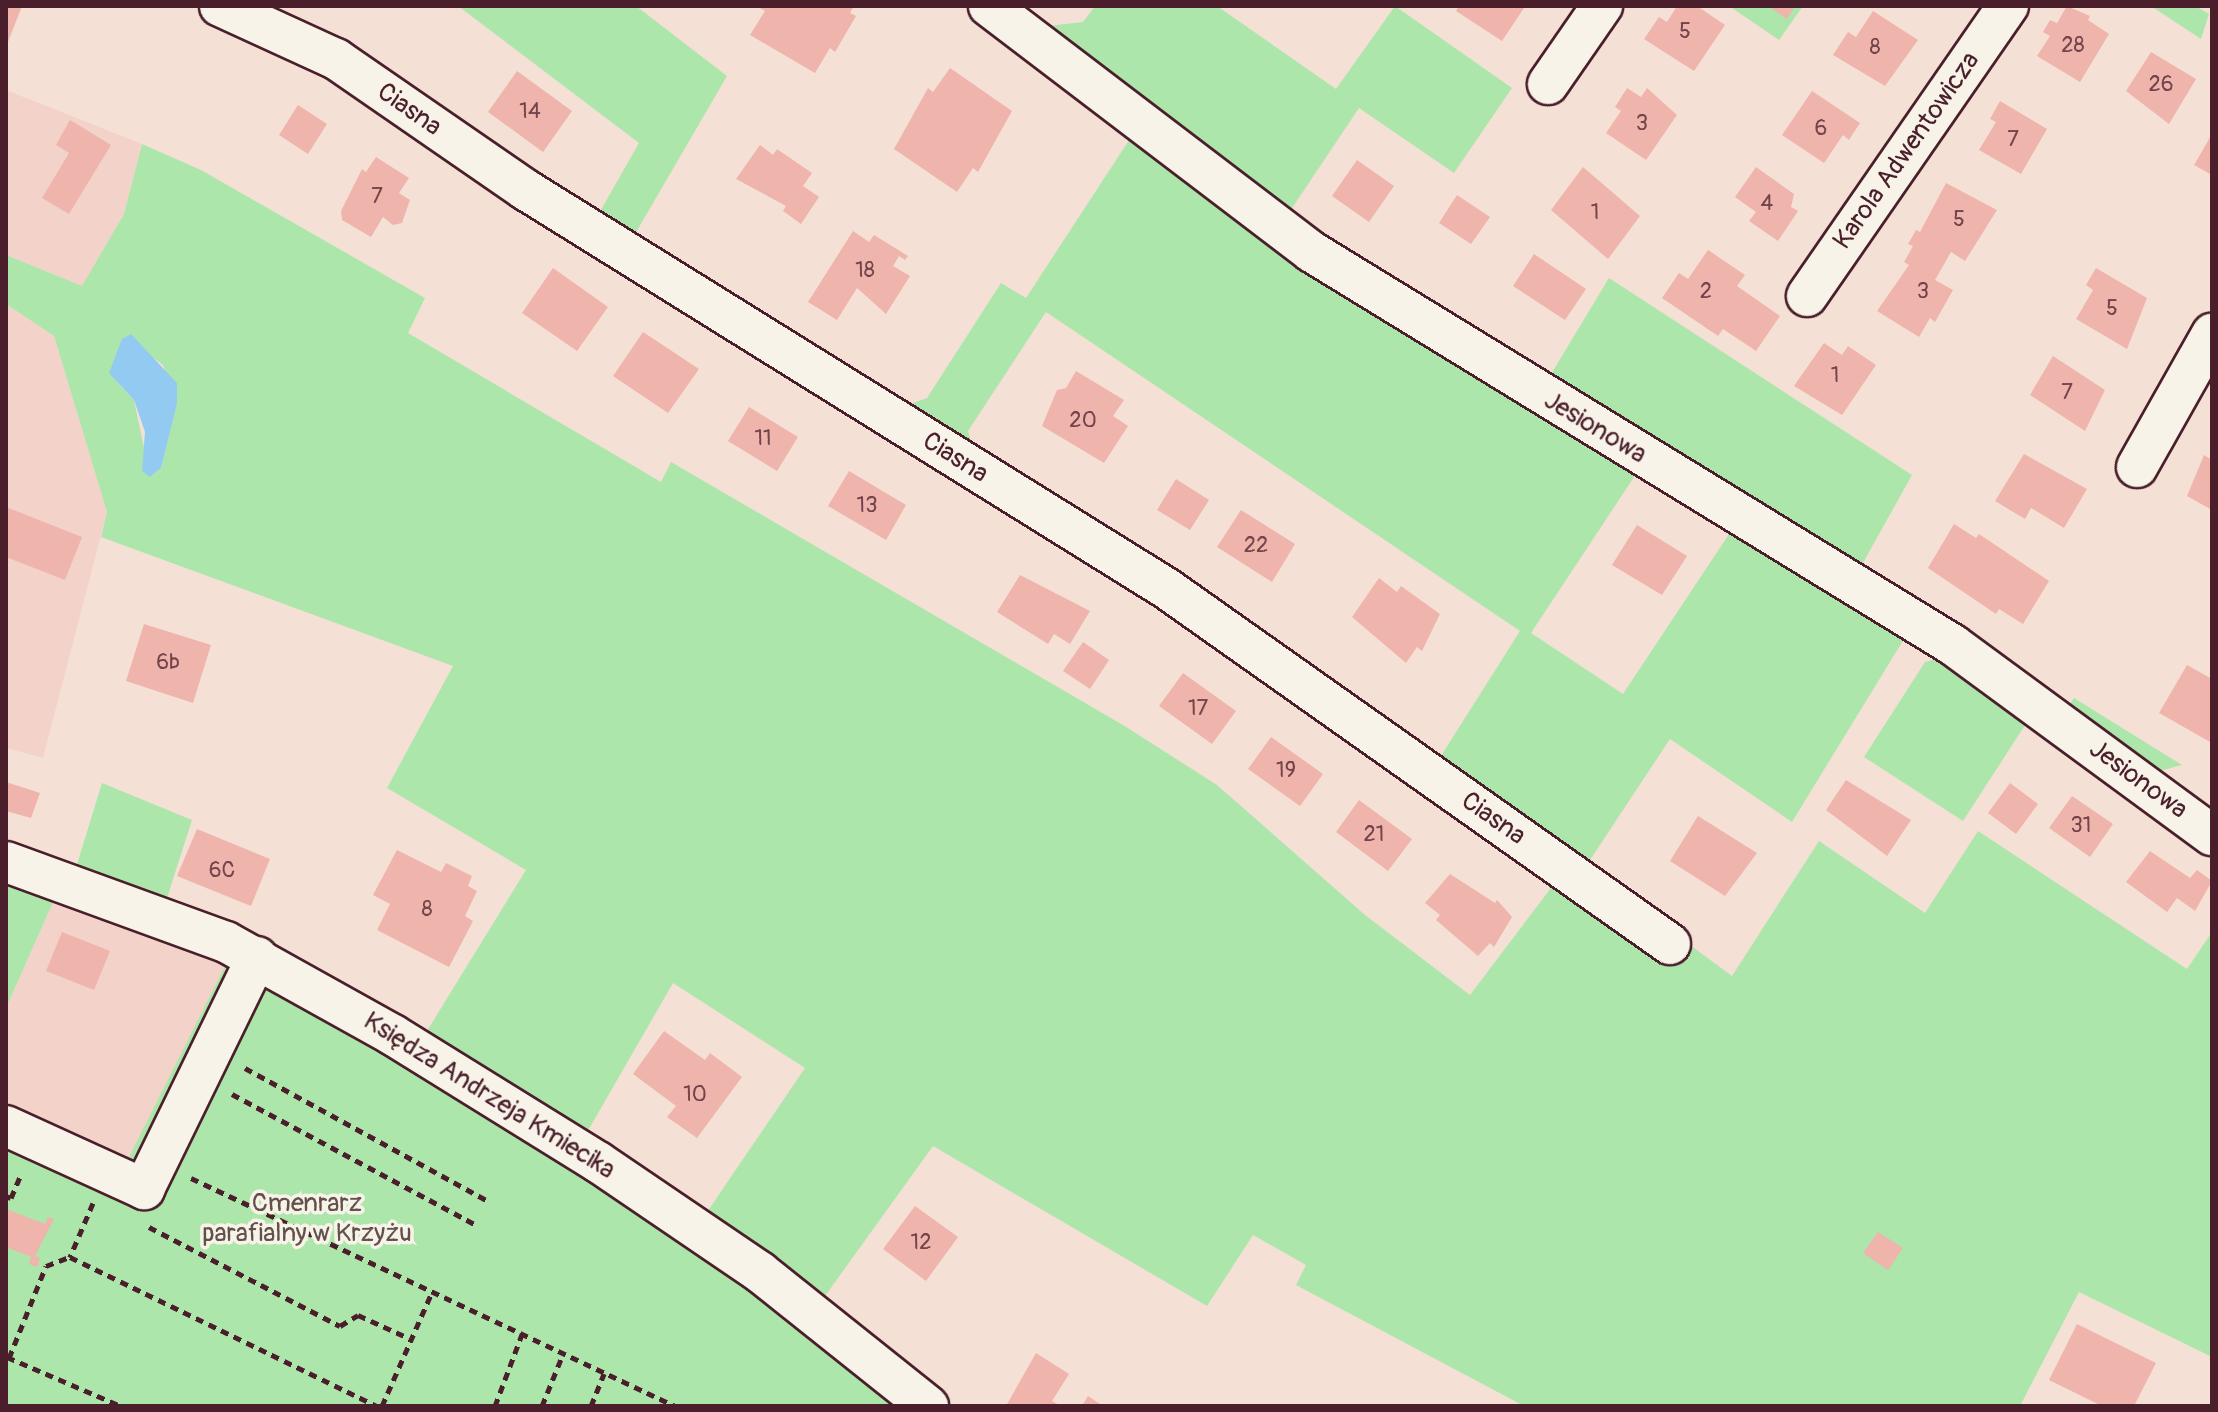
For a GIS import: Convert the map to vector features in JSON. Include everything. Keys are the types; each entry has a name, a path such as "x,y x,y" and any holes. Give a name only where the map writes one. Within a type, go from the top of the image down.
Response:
{"street":[{"name":"Ciasna","path":"220,6 336,59 526,190 1166,588 1670,944"},
{"name":"Jesionowa","path":"989,6 1312,252 1953,645 2212,835"},
{"path":"1548,84 1602,6"},
{"name":"Karola Adwentowicza","path":"1807,296 2008,6"},
{"path":"2137,467 2212,334"},
{"name":"Księdza Andrzeja Kmiecika","path":"6,862 257,957 598,1162 760,1272 928,1406"},
{"path":"6,1126 144,1189 257,957"}],"path":[{"path":"206,1063 486,1200"},
{"path":"206,1063 474,1224"},
{"path":"157,1163 675,1406"},
{"path":"70,1257 94,1199 107,1205"},
{"path":"146,1226 340,1326 358,1315 411,1339"},
{"path":"121,1406 7,1358 46,1266 70,1257 380,1406 432,1292"},
{"path":"495,1406 522,1334"},
{"path":"542,1406 563,1354"},
{"path":"591,1406 604,1373"}],"shaded area":[{"path":"6,90 142,144 124,214 82,287 6,255"},
{"path":"6,304 54,336 107,512 43,758 6,748"},
{"path":"58,891 230,956 123,1169 6,1117 6,1008"}],"green space":[{"path":"458,6 636,6 727,76 635,234 594,222 639,143"},
{"path":"1095,6 1217,6 1336,89 1395,6 1512,88 1454,173 1359,108 1286,217 1071,51 1048,26 1083,22"},
{"path":"1729,6 1803,6 1779,40"},
{"path":"2195,6 2209,14 2201,39 2154,8"},
{"path":"1135,131 1640,468 1531,633 1623,694 1735,525 1900,628 1904,639 1792,822 1670,739 1586,866 1439,759 1520,631 1046,312 968,431 974,452 902,407 927,398 1001,283 1026,298"},
{"path":"142,144 201,170 425,298 408,333 661,482 671,462 1123,725 1217,785 1365,915 1470,995 1557,880 1678,961 1690,945 1732,976 1819,841 1925,913 1978,831 2187,969 2212,932 2212,1357 2079,1292 2020,1406 1524,1406 1296,1285 1306,1265 1253,1235 1207,1306 933,1146 820,1303 703,1218 805,1068 673,983 582,1141 422,1039 526,870 387,788 453,666 101,537 107,512 54,336 6,304 6,255 82,286 124,214","holes":["144,351 163,365 177,404 161,468 150,477 134,400 117,382"]},
{"path":"1609,278 1912,475 1859,570 1545,384"},
{"path":"1940,658 2029,719 1963,821 1864,757 1925,662"},
{"path":"2074,698 2182,765 2163,770 2134,761 2065,711"},
{"path":"102,783 192,820 166,901 75,871"},
{"path":"6,871 58,891 6,1008"},
{"name":"Cmenrarz parafialny w Krzyżu","path":"230,956 735,1267 915,1406 6,1406 6,1117 123,1169"}],"water":[{"path":"131,334 177,383 177,404 161,468 150,477 142,471 145,432 134,400 109,373 122,339"}],"building":[{"path":"6,6 22,6 6,47"},
{"path":"757,6 854,6 850,13 856,16 835,52 830,48 815,73 750,35 765,11"},
{"path":"1459,6 1524,8 1502,41 1456,11"},
{"path":"1677,6 1697,6 1725,25 1694,71 1644,39 1659,17 1667,22"},
{"path":"1768,6 1795,6 1787,19"},
{"path":"2067,6 2090,16 2088,20 2109,34 2080,82 2037,56 2050,36 2043,32 2050,20 2057,23"},
{"path":"1873,11 1918,40 1885,86 1833,55 1848,32 1856,37"},
{"path":"2151,52 2196,79 2169,124 2126,91"},
{"path":"950,68 1012,111 978,172 973,168 957,192 894,149 928,88 933,92"},
{"path":"517,71 572,111 543,152 488,112"},
{"path":"1627,88 1641,97 1647,88 1677,115 1646,160 1606,133 1621,111 1615,107"},
{"path":"1812,91 1860,123 1849,140 1843,135 1824,163 1782,135"},
{"path":"2000,101 2047,129 2021,174 1979,150 1996,122 1990,119"},
{"path":"298,105 327,124 308,154 279,135"},
{"path":"70,120 111,145 69,214 42,198 69,153 56,145"},
{"path":"2212,134 2212,175 2194,165"},
{"path":"760,145 773,155 777,149 812,173 803,186 819,197 801,224 783,211 786,206 736,179"},
{"path":"376,157 409,178 399,193 410,200 402,223 393,225 383,217 371,237 342,220 341,211 362,169 366,172"},
{"path":"1357,160 1394,186 1369,222 1332,196"},
{"path":"1583,167 1640,216 1608,259 1551,210"},
{"path":"1756,167 1794,194 1791,207 1798,211 1778,241 1749,221 1756,212 1735,197"},
{"path":"1946,183 1997,210 1965,261 1951,252 1935,280 1953,290 1935,322 1930,318 1919,337 1877,311 1909,265 1904,262 1913,246 1908,244 1916,230 1920,232"},
{"path":"1457,195 1490,217 1471,244 1439,223"},
{"path":"853,231 869,242 874,235 908,256 905,260 899,256 893,266 910,276 886,314 857,288 837,320 808,302"},
{"path":"1708,250 1745,275 1737,286 1780,316 1756,351 1723,329 1718,336 1662,298 1679,273 1688,279"},
{"path":"1534,254 1586,289 1565,320 1513,286"},
{"path":"553,268 608,307 577,351 522,313"},
{"path":"2096,268 2147,298 2127,349 2076,319 2093,290 2086,285"},
{"path":"643,332 699,369 668,413 613,376"},
{"path":"1824,343 1842,355 1848,346 1876,365 1842,415 1794,386"},
{"path":"2053,356 2105,390 2085,431 2030,395"},
{"path":"1076,371 1124,400 1113,416 1128,426 1104,463 1042,426 1057,390 1066,388"},
{"path":"749,407 798,437 777,471 728,441"},
{"path":"2024,454 2087,489 2064,528 2031,508 2025,519 1995,501"},
{"path":"2204,455 2212,460 2212,510 2187,496"},
{"path":"849,471 906,505 886,540 828,506"},
{"path":"1176,479 1209,500 1190,530 1157,510"},
{"path":"6,507 82,537 65,580 6,557"},
{"path":"1241,510 1295,544 1272,582 1217,547"},
{"path":"1954,524 1976,538 1979,534 2049,581 2023,624 1999,609 1996,614 1928,568"},
{"path":"1637,525 1687,556 1662,595 1612,565"},
{"path":"1020,575 1090,611 1070,644 1054,634 1048,644 997,612"},
{"path":"1379,578 1397,592 1401,586 1440,614 1422,651 1417,647 1406,663 1352,617"},
{"path":"144,624 211,645 193,703 126,681"},
{"path":"1083,642 1109,660 1090,689 1063,671"},
{"path":"2187,665 2212,679 2212,743 2159,713"},
{"path":"1183,673 1236,711 1212,744 1159,706"},
{"path":"1271,737 1323,774 1300,806 1248,769"},
{"path":"1846,780 1911,820 1887,856 1826,810"},
{"path":"6,782 40,793 31,818 6,811"},
{"path":"2010,783 2038,804 2016,834 1988,813"},
{"path":"2072,796 2113,824 2090,857 2049,828"},
{"path":"1359,800 1412,839 1388,871 1336,832"},
{"path":"1698,816 1757,853 1725,896 1670,861"},
{"path":"197,829 270,859 251,906 177,876"},
{"path":"397,850 441,872 446,863 472,876 468,886 477,891 465,916 473,921 449,967 377,930 390,904 373,895"},
{"path":"2150,851 2190,878 2197,870 2212,881 2195,911 2177,898 2167,912 2126,882"},
{"path":"1450,874 1495,903 1497,900 1512,917 1494,947 1490,943 1478,956 1436,920 1440,915 1425,903"},
{"path":"62,932 110,951 94,990 46,971"},
{"path":"664,1031 705,1060 710,1053 742,1077 697,1138 667,1117 676,1106 633,1074"},
{"path":"915,1206 958,1237 926,1281 883,1249"},
{"path":"6,1209 45,1224 48,1217 54,1219 35,1256 40,1258 37,1267 29,1264 31,1257 6,1247"},
{"path":"1878,1232 1903,1248 1888,1270 1863,1253"},
{"path":"2077,1324 2156,1363 2134,1406 2102,1406 2049,1380"},
{"path":"1036,1353 1069,1374 1052,1401 1061,1406 1006,1406"},
{"path":"1088,1396 1103,1406 1082,1406"}]}
